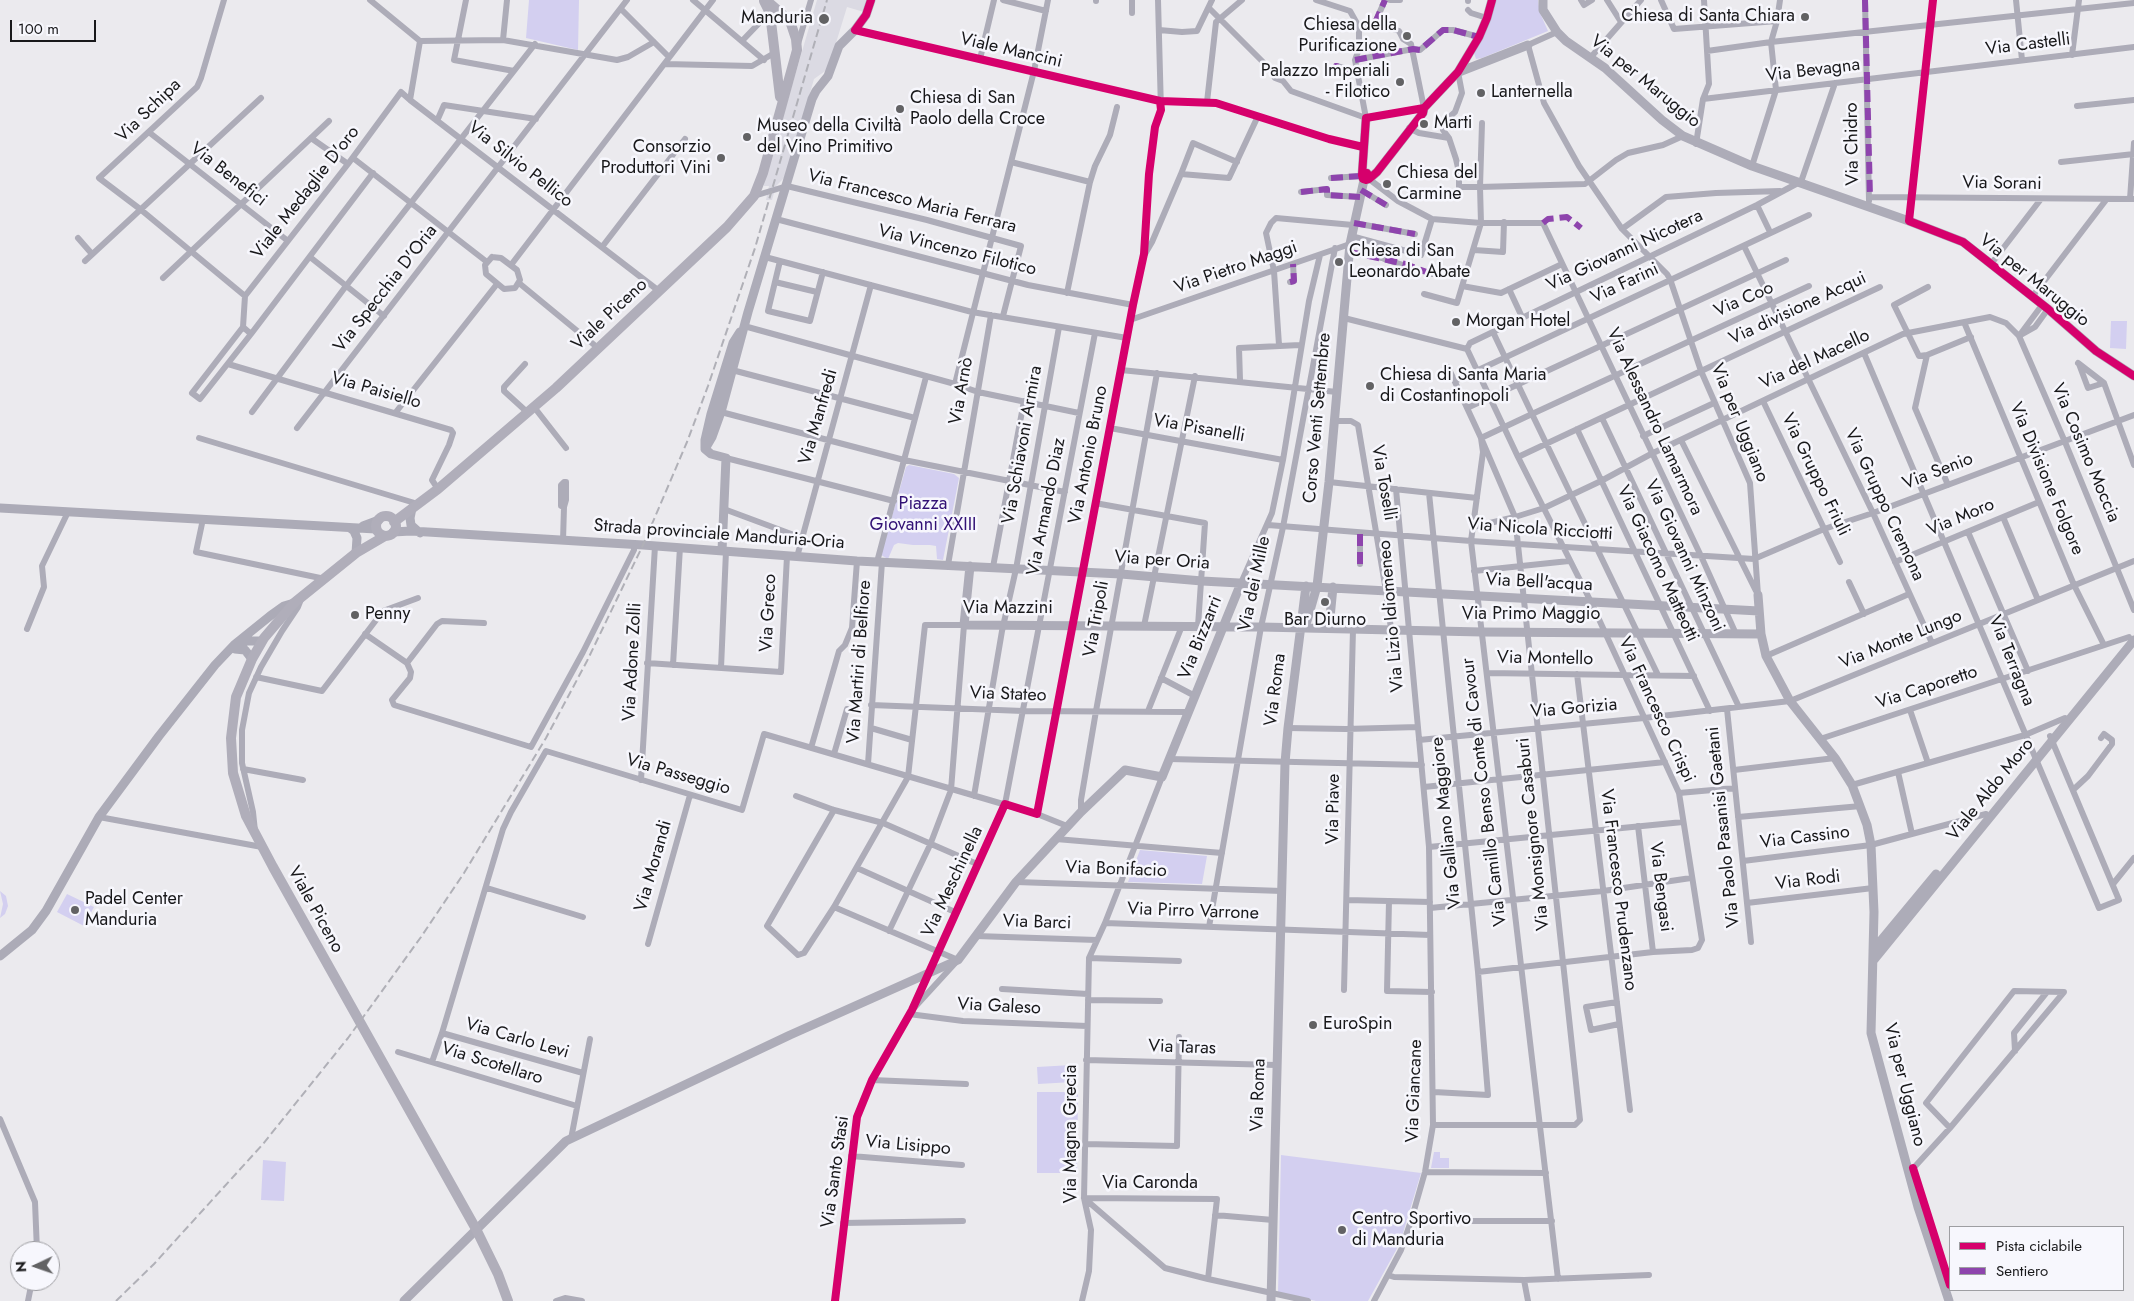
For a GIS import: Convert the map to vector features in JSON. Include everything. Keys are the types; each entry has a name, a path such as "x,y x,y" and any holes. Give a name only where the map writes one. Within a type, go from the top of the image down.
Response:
{"main road":[{"path":"765,0 787,19 796,39 797,50"},
{"path":"765,0 770,13 779,70 781,111"},
{"path":"772,26 777,17 787,19"},
{"name":"Viale Piceno","path":"508,1301 498,1274 476,1229 356,1018 255,832 239,795 233,773 232,717 236,697 252,658 263,640 298,600 360,550 386,526 438,489 530,409 727,227 754,196 763,173 797,50"},
{"path":"779,70 784,73 791,70"},
{"path":"0,508 350,528 369,525 386,526"},
{"path":"350,528 354,531 360,550"},
{"path":"0,956 32,930 46,911 87,835 158,736 231,650 248,633 284,606 298,600"},
{"path":"248,633 258,633 263,640"},
{"path":"231,650 246,641 263,640"},
{"path":"231,650 245,650 252,658"}],"street":[{"name":"Via Schipa","path":"140,209 99,178 150,133 197,87 224,0"},
{"path":"370,0 420,41 503,40 623,60 654,42"},
{"path":"466,0 454,60 514,71"},
{"path":"503,40 507,0"},
{"name":"Via Specchia D'Oria","path":"297,428 627,0"},
{"path":"693,0 764,60"},
{"path":"511,265 713,0"},
{"path":"797,50 811,0"},
{"path":"705,449 712,437 721,412 744,326 816,91 828,76 839,46 855,30 866,15 871,0"},
{"path":"980,59 994,0"},
{"path":"1003,0 1046,10"},
{"path":"955,384 1034,71 1048,0"},
{"path":"1132,0 1132,13"},
{"name":"Via Antonio Bruno","path":"1037,814 1144,254 1149,174 1155,127 1161,110 1158,0"},
{"path":"1159,30 1197,31 1212,0"},
{"path":"1207,102 1216,22 1242,0"},
{"path":"1316,0 1350,11 1359,27 1359,49 1355,60 1366,118 1363,146 1365,178 1354,224"},
{"path":"1375,23 1385,0"},
{"path":"1390,0 1400,0"},
{"path":"1331,178 1365,178 1377,172 1424,108 1458,72 1479,37 1492,0"},
{"name":"Via per Maruggio","path":"1543,0 1543,10 1557,32 1566,41 1591,57 1683,136 1696,144 1798,183 1868,202 1909,221 1963,242 2045,307 2096,351 2134,376"},
{"path":"1580,0 1584,5 1592,0"},
{"path":"1607,0 1621,22"},
{"path":"1591,57 1621,22 1633,3 1641,0"},
{"path":"1670,0 1661,0 1674,29 1777,21"},
{"path":"1696,144 1703,99 1709,84 1704,0"},
{"path":"1752,166 1776,90 1768,42 1777,21 1780,0"},
{"name":"Via Chidro","path":"1865,0 1868,202"},
{"path":"1909,221 1933,0"},
{"path":"2016,0 2022,60"},
{"path":"2072,55 2079,0"},
{"path":"1707,51 1768,42 2134,3"},
{"path":"1209,8 1270,69 1275,78 1283,82 1291,90 1366,118 1424,108"},
{"path":"621,9 669,57"},
{"path":"1468,10 1487,18"},
{"path":"742,42 765,17"},
{"path":"787,19 795,24 805,21"},
{"path":"1359,27 1375,23 1399,31 1403,39 1411,44 1424,108"},
{"name":"Viale Mancini","path":"855,30 1160,101 1207,102 1329,139 1363,146"},
{"path":"1355,60 1413,49 1420,50 1443,30 1453,30 1479,37"},
{"path":"1458,72 1557,32"},
{"path":"410,100 420,41"},
{"path":"252,412 346,286 412,204 535,44"},
{"name":"Via per Uggiano","path":"1528,45 1544,103 1563,140 1622,229 1667,274 1670,280 1701,371 1750,483 1754,559 1761,634 1766,656 1790,701 1835,758 1852,785 1861,806 1870,845 1873,888 1871,1033 1909,1172 1949,1301"},
{"name":"Via Castelli","path":"1926,73 2134,47"},
{"path":"664,64 752,66 776,52"},
{"path":"1469,54 1470,62 1476,64"},
{"path":"1330,69 1335,70 1336,66 1349,69"},
{"path":"1458,72 1462,93 1455,112 1444,125 1443,130 1449,138 1459,172 1459,186 1585,184 1628,153 1663,145 1683,136"},
{"name":"Via Bevagna","path":"1703,99 1926,73"},
{"path":"1798,183 1802,179 1835,83"},
{"name":"Viale Medaglie D'oro","path":"245,296 353,158 401,92 410,100"},
{"path":"85,261 261,98"},
{"name":"Via Silvio Pellico","path":"410,100 659,291"},
{"path":"2077,106 2134,100"},
{"path":"437,121 444,105 536,119"},
{"path":"1066,292 1090,182 1095,166 1110,135 1117,107"},
{"path":"1181,174 1229,178 1258,116"},
{"path":"163,278 329,120"},
{"path":"1424,294 1457,303 1481,223 1482,123"},
{"path":"1409,128 1418,133 1449,138"},
{"name":"Via Benefici","path":"150,133 288,241"},
{"path":"311,138 348,164"},
{"path":"602,247 685,138"},
{"path":"1144,254 1152,242 1193,143 1237,162"},
{"path":"2132,199 2134,143"},
{"path":"2061,162 2134,154"},
{"path":"353,158 487,262"},
{"path":"1011,162 1090,182"},
{"path":"140,209 245,296 243,327 192,393 200,399 373,173"},
{"path":"1365,178 1398,201 1432,219 1481,223 1504,222 1504,252 1474,250"},
{"name":"Via Giovanni Nicotera","path":"1467,349 1470,343 1757,205 1798,183"},
{"name":"Via Francesco Maria Ferrara","path":"754,196 787,186 927,220 1021,246 1003,316"},
{"path":"1301,192 1327,189 1327,195 1361,194 1386,205"},
{"path":"1622,229 1666,197 1716,193 1781,192"},
{"name":"Via Sorani","path":"1868,202 1912,198 2132,199"},
{"path":"1991,264 2041,199"},
{"path":"2032,297 2106,200"},
{"path":"1757,205 1770,232"},
{"name":"Via Farini","path":"1455,382 1809,215"},
{"path":"1279,345 1274,271 1266,233 1276,218 1354,224 1415,234"},
{"name":"Via Vincenzo Filotico","path":"776,219 1012,281 1133,305"},
{"path":"1351,244 1421,255 1432,219"},
{"name":"Via Alessandro Lamarmora","path":"1504,222 1543,223 1736,634"},
{"name":"Corso Venti Settembre","path":"1317,586 1354,224"},
{"path":"78,238 92,254"},
{"path":"1351,244 1383,258 1432,274"},
{"name":"Via Pietro Maggi","path":"1130,320 1351,244"},
{"name":"Via Gruppo Cremona","path":"1744,246 1873,513 1932,643"},
{"name":"Via dei Mille","path":"1209,927 1261,626 1282,527 1335,248"},
{"name":"Via Bizzarri","path":"1087,1026 1089,958 1223,626 1272,513 1283,460 1300,345 1320,255"},
{"path":"497,256 511,265 519,273 518,283 515,288 510,290 504,289 486,274 487,262 492,257 497,256"},
{"path":"310,257 384,316"},
{"path":"765,257 972,312 1127,338"},
{"path":"1467,408 1786,260"},
{"path":"780,261 768,312 810,321 823,272"},
{"path":"1290,282 1294,281 1293,264"},
{"path":"1462,286 1501,293 1562,264"},
{"path":"775,282 817,292"},
{"path":"518,283 598,348"},
{"path":"396,412 497,284"},
{"name":"Via Manfredi","path":"792,556 802,538 871,285"},
{"name":"Via Coo","path":"1481,438 1809,286"},
{"name":"Via divisione Acqui","path":"1518,457 1880,286"},
{"path":"1928,287 1894,305 1919,356 1928,355 1970,337"},
{"path":"1509,290 1522,317"},
{"path":"2019,336 2045,307"},
{"name":"Via Arnò","path":"963,473 991,315"},
{"name":"Via del Macello","path":"1473,527 1544,508 1722,420 1907,334 1990,317 2006,323 2019,336"},
{"path":"1344,318 1467,349 1491,397"},
{"name":"Via Divisione Folgore","path":"1964,322 2074,585 2104,646"},
{"path":"744,326 978,392 1079,413"},
{"path":"705,449 705,440 711,414 732,343 744,326"},
{"path":"243,327 251,334"},
{"name":"Via Schiavoni Armira","path":"974,796 1003,625 1016,569 1060,327"},
{"path":"1493,332 1658,675"},
{"name":"Via Armando Diaz","path":"1005,804 1095,333"},
{"name":"Via Cosimo Moccia","path":"2019,336 2134,610"},
{"path":"1240,380 1240,348 1300,345"},
{"name":"Via Terragna","path":"1864,353 1980,624 2034,759 2099,908 2119,900 2051,738"},
{"path":"1928,355 1915,408 1948,485"},
{"name":"Via Paisiello","path":"228,364 446,428 454,433 432,480 438,489"},
{"path":"525,364 504,387 504,391 530,409 566,448"},
{"name":"Via Camillo Benso Conte di Cavour","path":"1448,367 1481,438 1482,452 1471,541 1558,1279"},
{"path":"732,370 915,418"},
{"path":"1121,370 1240,380 1338,392"},
{"name":"Via Tripoli","path":"1081,812 1081,800 1096,711 1157,373"},
{"path":"1144,626 1194,376"},
{"path":"879,562 926,377"},
{"path":"2104,383 2134,465"},
{"name":"Via Francesco Crispi","path":"1491,397 1518,457 1591,602 1603,632 1679,793 1702,940 1700,945 1692,950 1653,952"},
{"name":"Via Gruppo Friuli","path":"1763,401 1840,562"},
{"path":"993,567 1024,402"},
{"path":"1643,436 1714,403"},
{"path":"721,412 904,460 1065,492"},
{"name":"Via Senio","path":"1754,559 1824,529 1873,513 2134,415"},
{"name":"Via Giovanni Minzoni","path":"1602,418 1738,708"},
{"name":"Via Toselli","path":"1334,421 1352,421 1358,425 1391,629"},
{"name":"Via Pisanelli","path":"1110,428 1283,460"},
{"name":"Via Giacomo Matteotti","path":"1577,429 1710,711"},
{"path":"200,438 415,506 410,518 411,525 416,532"},
{"name":"Via Monsignore Casaburi","path":"1481,438 1515,517 1580,1120 1575,1124 1539,1124"},
{"path":"1681,440 1758,595"},
{"path":"705,449 711,454 894,501"},
{"path":"647,664 721,668 726,458"},
{"path":"948,565 963,473"},
{"path":"1329,482 1476,498"},
{"name":"Via Lizio Idiomeneo","path":"1396,489 1419,740"},
{"name":"Via Galliano Maggiore","path":"1429,493 1478,972 1488,1095 1434,1092"},
{"name":"Via Moro","path":"1895,562 2039,502"},
{"path":"1095,503 1205,523 1198,626"},
{"path":"563,541 564,507"},
{"path":"724,509 802,538"},
{"path":"27,629 44,587 42,566 68,512"},
{"path":"2003,517 2038,600"},
{"path":"203,519 196,552 325,579"},
{"name":"Via Nicola Ricciotti","path":"1268,525 1360,534 1754,559"},
{"name":"Strada provinciale Manduria-Oria","path":"386,526 416,532 680,547 858,561 1016,569"},
{"path":"1968,532 2028,672"},
{"path":"1360,534 1360,564"},
{"path":"365,634 407,663 411,672 410,678 392,700 394,705 531,747 583,652 634,550 634,545"},
{"name":"Via Adone Zolli","path":"641,780 655,546"},
{"path":"673,665 680,547"},
{"name":"Via Greco","path":"721,668 781,672 792,556"},
{"path":"811,748 839,651 845,645 852,628 858,561"},
{"path":"1474,571 1569,561"},
{"name":"Via Monte Lungo","path":"1790,701 2134,561"},
{"name":"Via Martiri di Belfiore","path":"868,764 879,562"},
{"path":"890,931 930,844 951,790 970,566"},
{"name":"Via per Oria","path":"1016,569 1317,586"},
{"path":"1849,582 1864,614"},
{"path":"1300,628 1306,586"},
{"name":"Via Bell'acqua","path":"1317,586 1439,595 1759,611"},
{"name":"Via Roma","path":"1271,1297 1285,763 1300,628 1307,621 1317,586"},
{"path":"1330,628 1334,587"},
{"path":"1766,656 1909,594"},
{"path":"256,677 322,691 383,611 418,598"},
{"path":"255,832 253,812 242,769 242,730 249,693 282,631 298,607 298,600"},
{"path":"407,663 437,624 442,621 484,623"},
{"name":"Via Mazzini","path":"916,707 925,625 1261,626 1300,628"},
{"path":"1148,711 1182,626"},
{"name":"Via Primo Maggio","path":"1300,628 1704,635 1761,634"},
{"name":"Via Piave","path":"1344,990 1353,629"},
{"name":"Via Caporetto","path":"1820,739 2028,672 2132,636"},
{"name":"Viale Aldo Moro","path":"2051,738 2132,636"},
{"name":"Viale Aldo Moro","path":"1873,961 2132,636"},
{"name":"Via Montello","path":"1487,673 1694,676"},
{"name":"Via Francesco Prudenzano","path":"1577,674 1630,1110"},
{"path":"1161,678 1195,696"},
{"name":"Via Gorizia","path":"1419,740 1644,718 1790,701"},
{"name":"Via Stateo","path":"871,705 1057,711 1188,712"},
{"path":"834,810 768,926 798,954 804,953 834,907 908,777 916,707"},
{"path":"834,754 847,709"},
{"name":"Via Paolo Pasanisi Gaetani","path":"1727,709 1751,942"},
{"path":"1910,710 1928,763"},
{"path":"1852,785 2025,735 2065,718"},
{"path":"1288,728 1418,727"},
{"path":"871,728 912,740"},
{"name":"Via Passeggio","path":"432,1062 487,888 503,829 546,751 742,810 764,734 951,790 1005,804 1068,826"},
{"path":"2073,790 2088,776 2112,744 2112,740 2104,734 2100,738"},
{"name":"Via Giancane","path":"1374,1301 1401,1250 1411,1221 1425,1172 1433,1124 1429,847 1419,740"},
{"path":"1734,770 1835,758"},
{"path":"1169,759 1422,765"},
{"name":"Viale Aldo Moro","path":"1873,950 2034,759"},
{"path":"1424,787 1665,762"},
{"path":"242,769 303,780"},
{"path":"404,1301 566,1141 928,972 958,960 1016,882 1081,812 1125,770 1162,777"},
{"path":"1898,772 1912,834"},
{"path":"1679,793 1736,788"},
{"name":"Via Morandi","path":"648,944 690,795"},
{"path":"796,796 834,810 883,822 977,864"},
{"name":"Via Meschinella","path":"928,972 1005,804"},
{"path":"1738,817 1861,806"},
{"name":"Via Cassino","path":"1743,861 1870,845 1986,814"},
{"path":"100,817 262,847"},
{"path":"1429,847 1683,822"},
{"name":"Via Bengasi","path":"1638,826 1653,952"},
{"path":"1056,839 1222,853"},
{"path":"2113,884 2134,858"},
{"path":"857,868 909,889 955,912"},
{"path":"1347,900 1389,901 1430,905 1471,905 1603,891 1691,878"},
{"name":"Via Bonifacio","path":"1016,882 1216,889"},
{"path":"487,888 583,917"},
{"name":"Via Rodi","path":"1747,903 1873,888"},
{"path":"1216,889 1282,891"},
{"path":"1389,901 1387,990 1432,992"},
{"path":"834,907 958,960"},
{"name":"Via Pirro Varrone","path":"1104,923 1430,935"},
{"name":"Via Barci","path":"976,936 1097,940"},
{"path":"1478,972 1653,952"},
{"path":"1089,958 1179,961"},
{"name":"Via Santo Stasi","path":"911,1012 958,960"},
{"name":"Via Santo Stasi","path":"835,1301 857,1117 872,1080 911,1012 928,972"},
{"path":"1002,989 1160,1001"},
{"path":"1909,1172 1950,1128 2064,992 2014,991 1926,1103 1950,1128"},
{"path":"2015,1051 2014,1033 2047,992"},
{"path":"1617,1002 1586,1007 1591,1030 1620,1024"},
{"name":"Via Galeso","path":"911,1012 963,1021 1087,1026"},
{"name":"Via Magna Grecia","path":"1082,1301 1089,1271 1091,1230 1084,1198 1087,1026"},
{"name":"Via Carlo Levi","path":"442,1034 584,1073"},
{"path":"1085,1144 1177,1146 1179,1037"},
{"path":"571,1139 590,1039"},
{"name":"Via Scotellaro","path":"398,1052 577,1106"},
{"name":"Via Taras","path":"1086,1060 1276,1066"},
{"path":"872,1080 966,1084"},
{"path":"0,1119 35,1202 37,1241"},
{"path":"1433,1124 1539,1124"},
{"name":"Via Lisippo","path":"851,1156 962,1166"},
{"path":"1425,1172 1546,1174"},
{"path":"1084,1198 1165,1268 1271,1297 1308,1301"},
{"name":"Via Caronda","path":"1084,1198 1217,1199 1215,1215"},
{"path":"1208,1279 1215,1215 1273,1220"},
{"path":"843,1223 963,1221"},
{"path":"1411,1221 1552,1221"},
{"path":"1388,1275 1394,1277 1524,1280 1649,1275"},
{"path":"1524,1280 1528,1301"},
{"path":"556,1301 565,1298 582,1301"}],"shaded area":[{"path":"817,0 868,0 864,12 847,7 828,69 814,79 786,176 776,186 772,200 766,200 769,186 764,186 764,182"}],"green space":[{"path":"529,0 579,0 578,50 526,38"},
{"path":"1495,0 1538,0 1540,13 1548,31 1476,59 1474,53"},
{"path":"2111,321 2127,321 2126,349 2110,348"},
{"name":"Piazza Giovanni XXIII","path":"909,465 954,474 959,478 943,560 937,559 936,546 930,545 898,543 894,545 888,559 881,555 906,467"},
{"path":"1140,850 1207,856 1202,884 1128,882"},
{"path":"0,891 6,896 8,906 5,914 0,918 3,904"},
{"name":"Padel Center Manduria","path":"67,894 94,907 84,926 57,912"},
{"path":"1072,1065 1073,1082 1038,1084 1037,1067"},
{"path":"1037,1092 1078,1092 1077,1173 1037,1173"},
{"path":"1434,1152 1440,1152 1440,1158 1449,1158 1449,1168 1431,1168"},
{"name":"Centro Sportivo di Manduria","path":"1281,1155 1421,1173 1400,1243 1368,1301 1316,1301 1278,1293"},
{"path":"263,1160 286,1162 284,1201 261,1200"}],"railway":[{"path":"116,1301 154,1264 263,1144 348,1038 421,937 464,873 546,738 587,661 643,545 687,442 755,248 827,0"}],"marked path":[{"path":"1375,23 1385,0"},
{"path":"1865,0 1870,197"},
{"path":"1355,60 1413,49 1420,50 1443,30 1453,30 1479,37"},
{"path":"1330,69 1335,70 1336,66 1349,69"},
{"path":"1331,178 1362,176"},
{"path":"1301,192 1327,189 1327,195 1360,197"},
{"path":"1361,190 1386,205"},
{"path":"1543,223 1548,219 1567,217 1581,228"},
{"path":"1354,223 1415,234"},
{"path":"1350,252 1405,264 1432,274"},
{"path":"1290,282 1294,281 1293,264"},
{"path":"1360,533 1360,564"}],"cycle path":[{"path":"871,0 866,15 855,30 1160,101 1216,103 1329,139 1363,147"},
{"path":"1370,178 1367,173 1362,175 1363,179 1366,180 1369,179 1377,172 1423,113 1424,108 1458,72 1479,37 1492,0"},
{"path":"1933,0 1909,221 1963,242 2048,309 2096,351 2134,376"},
{"path":"835,1301 857,1117 872,1080 912,1010 1005,804 1037,814 1144,254 1149,174 1155,127 1161,110 1160,101"},
{"path":"1362,175 1366,118 1424,108"},
{"path":"1913,1168 1949,1282"}],"place":[{"name":"Chiesa di Santa Chiara","path":"1805,17"},
{"name":"Manduria","path":"824,19"},
{"name":"Chiesa della Purificazione","path":"1407,36"},
{"name":"Palazzo Imperiali - Filotico","path":"1400,82"},
{"name":"Lanternella","path":"1481,93"},
{"name":"Chiesa di San Paolo della Croce","path":"900,109"},
{"name":"Marti","path":"1424,124"},
{"name":"Museo della Civiltà del Vino Primitivo","path":"747,137"},
{"name":"Consorzio Produttori Vini","path":"721,158"},
{"name":"Chiesa del Carmine","path":"1387,184"},
{"name":"Chiesa di San Leonardo Abate","path":"1339,262"},
{"name":"Morgan Hotel","path":"1456,322"},
{"name":"Chiesa di Santa Maria di Costantinopoli","path":"1370,386"},
{"name":"Bar Diurno","path":"1325,602"},
{"name":"Penny","path":"355,615"},
{"name":"Padel Center Manduria","path":"75,910"},
{"name":"EuroSpin","path":"1313,1025"},
{"name":"Centro Sportivo di Manduria","path":"1342,1230"}]}
